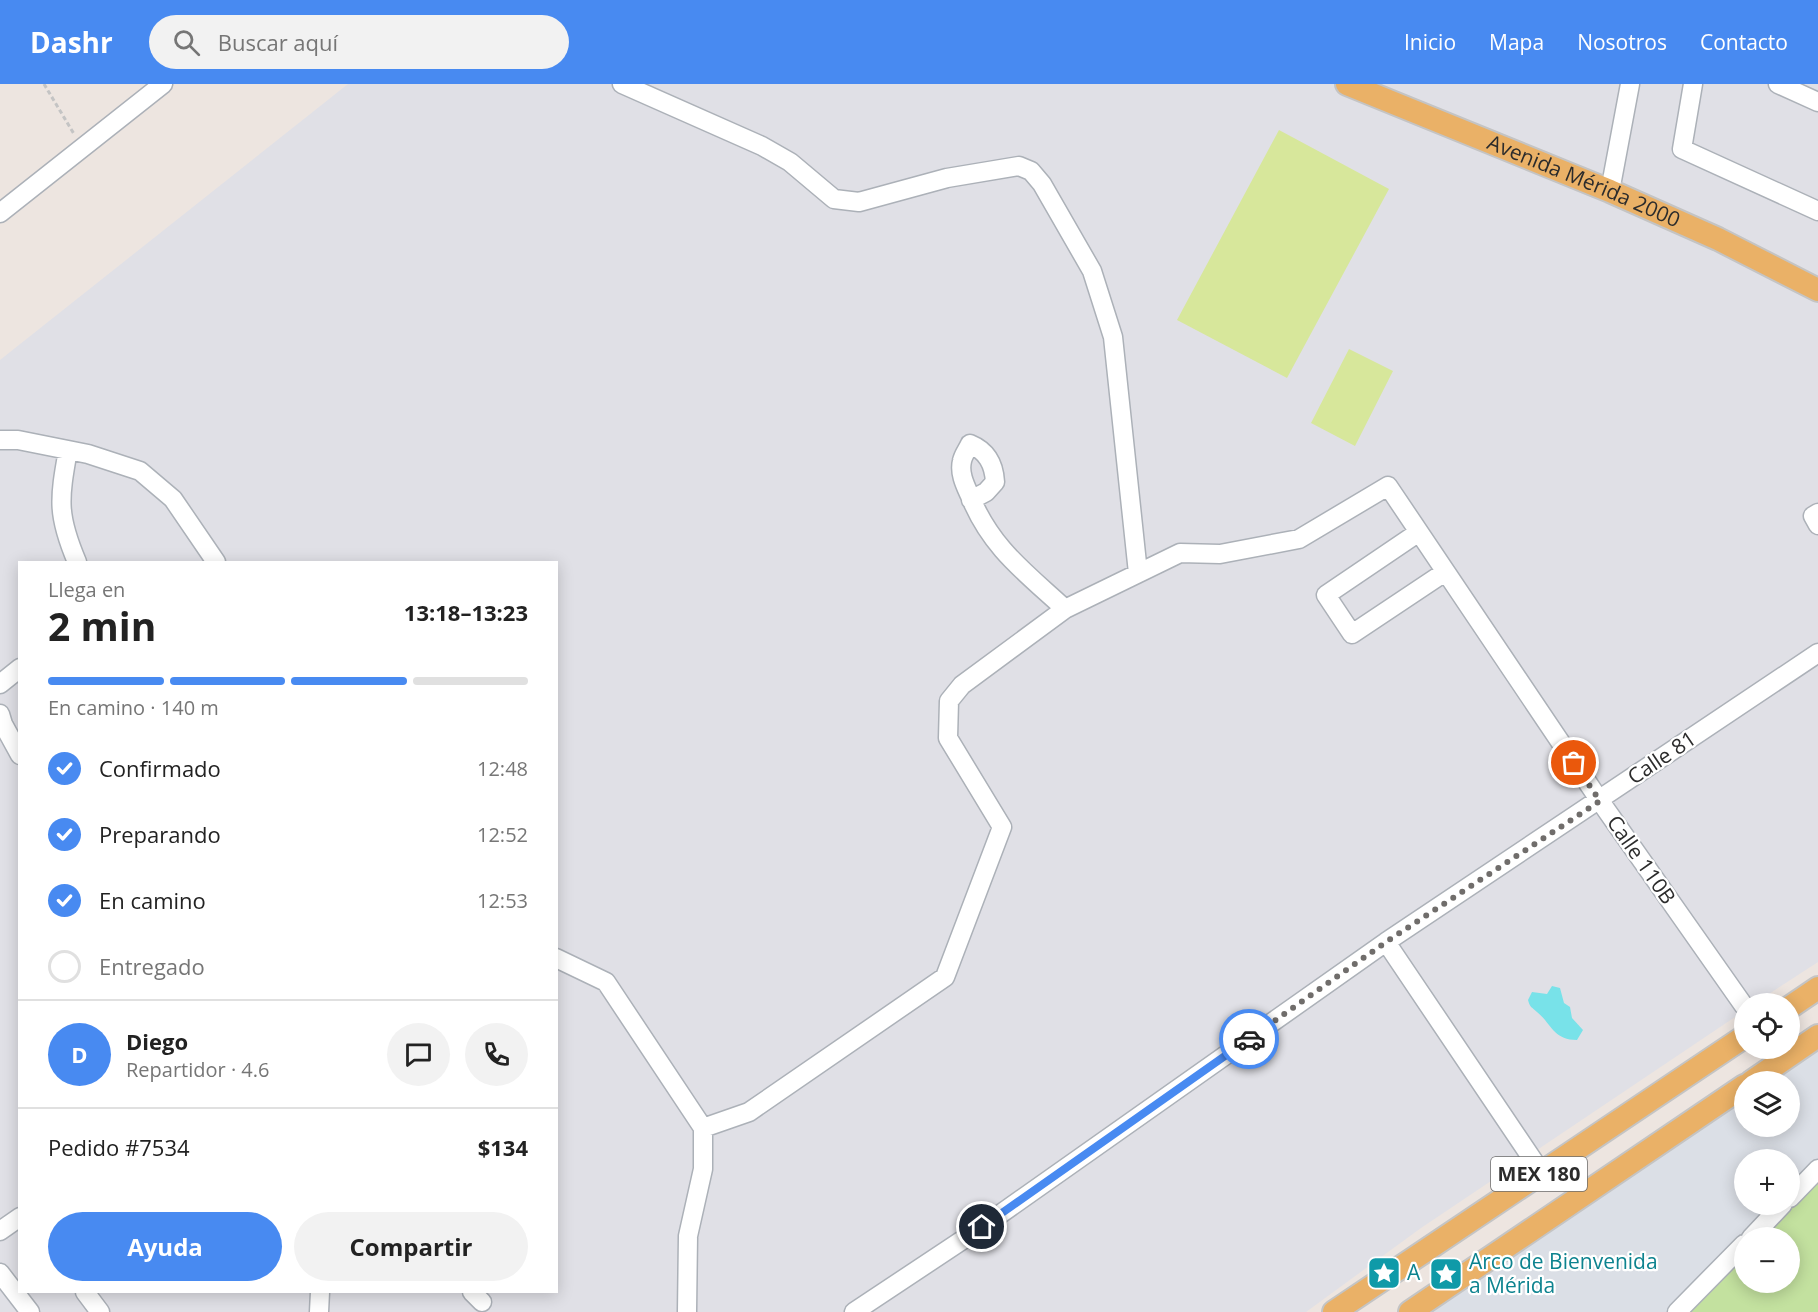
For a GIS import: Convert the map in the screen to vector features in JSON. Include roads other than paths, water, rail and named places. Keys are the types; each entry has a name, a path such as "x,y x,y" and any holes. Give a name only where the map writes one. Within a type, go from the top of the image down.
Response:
{"main road":[{"name":"Avenida Mérida 2000","path":"1347,84 1610,191 1719,239 1818,290"},
{"path":"1800,1000 1818,988"},
{"path":"1767,1071 1818,1036"},
{"name":"MEX 180","path":"1334,1312 1734,1044"},
{"name":"MEX 180","path":"1410,1312 1734,1093"}],"street":[{"path":"0,213 163,84"},
{"path":"622,84 762,146 790,162 834,199 859,202 947,178 1019,166 1031,171 1042,184 1092,271 1113,338 1138,573 1065,609 962,685 949,701 948,738 1002,827 945,977 749,1112 703,1128"},
{"path":"1610,191 1630,84"},
{"path":"1692,84 1682,149 1818,211"},
{"path":"1778,84 1818,102"},
{"path":"0,440 18,440 68,450 140,471 173,499 215,561"},
{"path":"68,450 60,494 64,530 76,561"},
{"name":"Calle 110B","path":"1138,573 1180,553 1220,554 1299,539 1388,486 1600,801 1735,993"},
{"path":"971,500 981,524 996,545 1065,609"},
{"path":"1818,513 1812,516 1818,525"},
{"path":"1419,532 1326,595 1352,634 1445,572"},
{"name":"Calle 81","path":"854,1312 982,1227 1386,942 1818,653"},
{"path":"0,684 18,670"},
{"path":"0,714 18,751"},
{"path":"1386,942 1541,1172"},
{"path":"558,959 606,982 703,1128 703,1169 688,1236 687,1312"},
{"path":"1800,1188 1818,1169"},
{"path":"1762,1227 1773,1215"},
{"path":"0,1231 18,1218"},
{"path":"1677,1312 1734,1254"},
{"path":"0,1273 30,1312"},
{"path":"87,1293 100,1312"},
{"path":"319,1312 320,1293"}],"water":[{"path":"1552,986 1560,988 1564,1003 1570,1007 1572,1018 1583,1030 1577,1040 1557,1034 1530,1005 1528,1000 1532,992 1547,994"}],"place":[{"name":"A","path":"1384,1273"},
{"name":"Arco de Bienvenida a Mérida","path":"1446,1274"}]}
